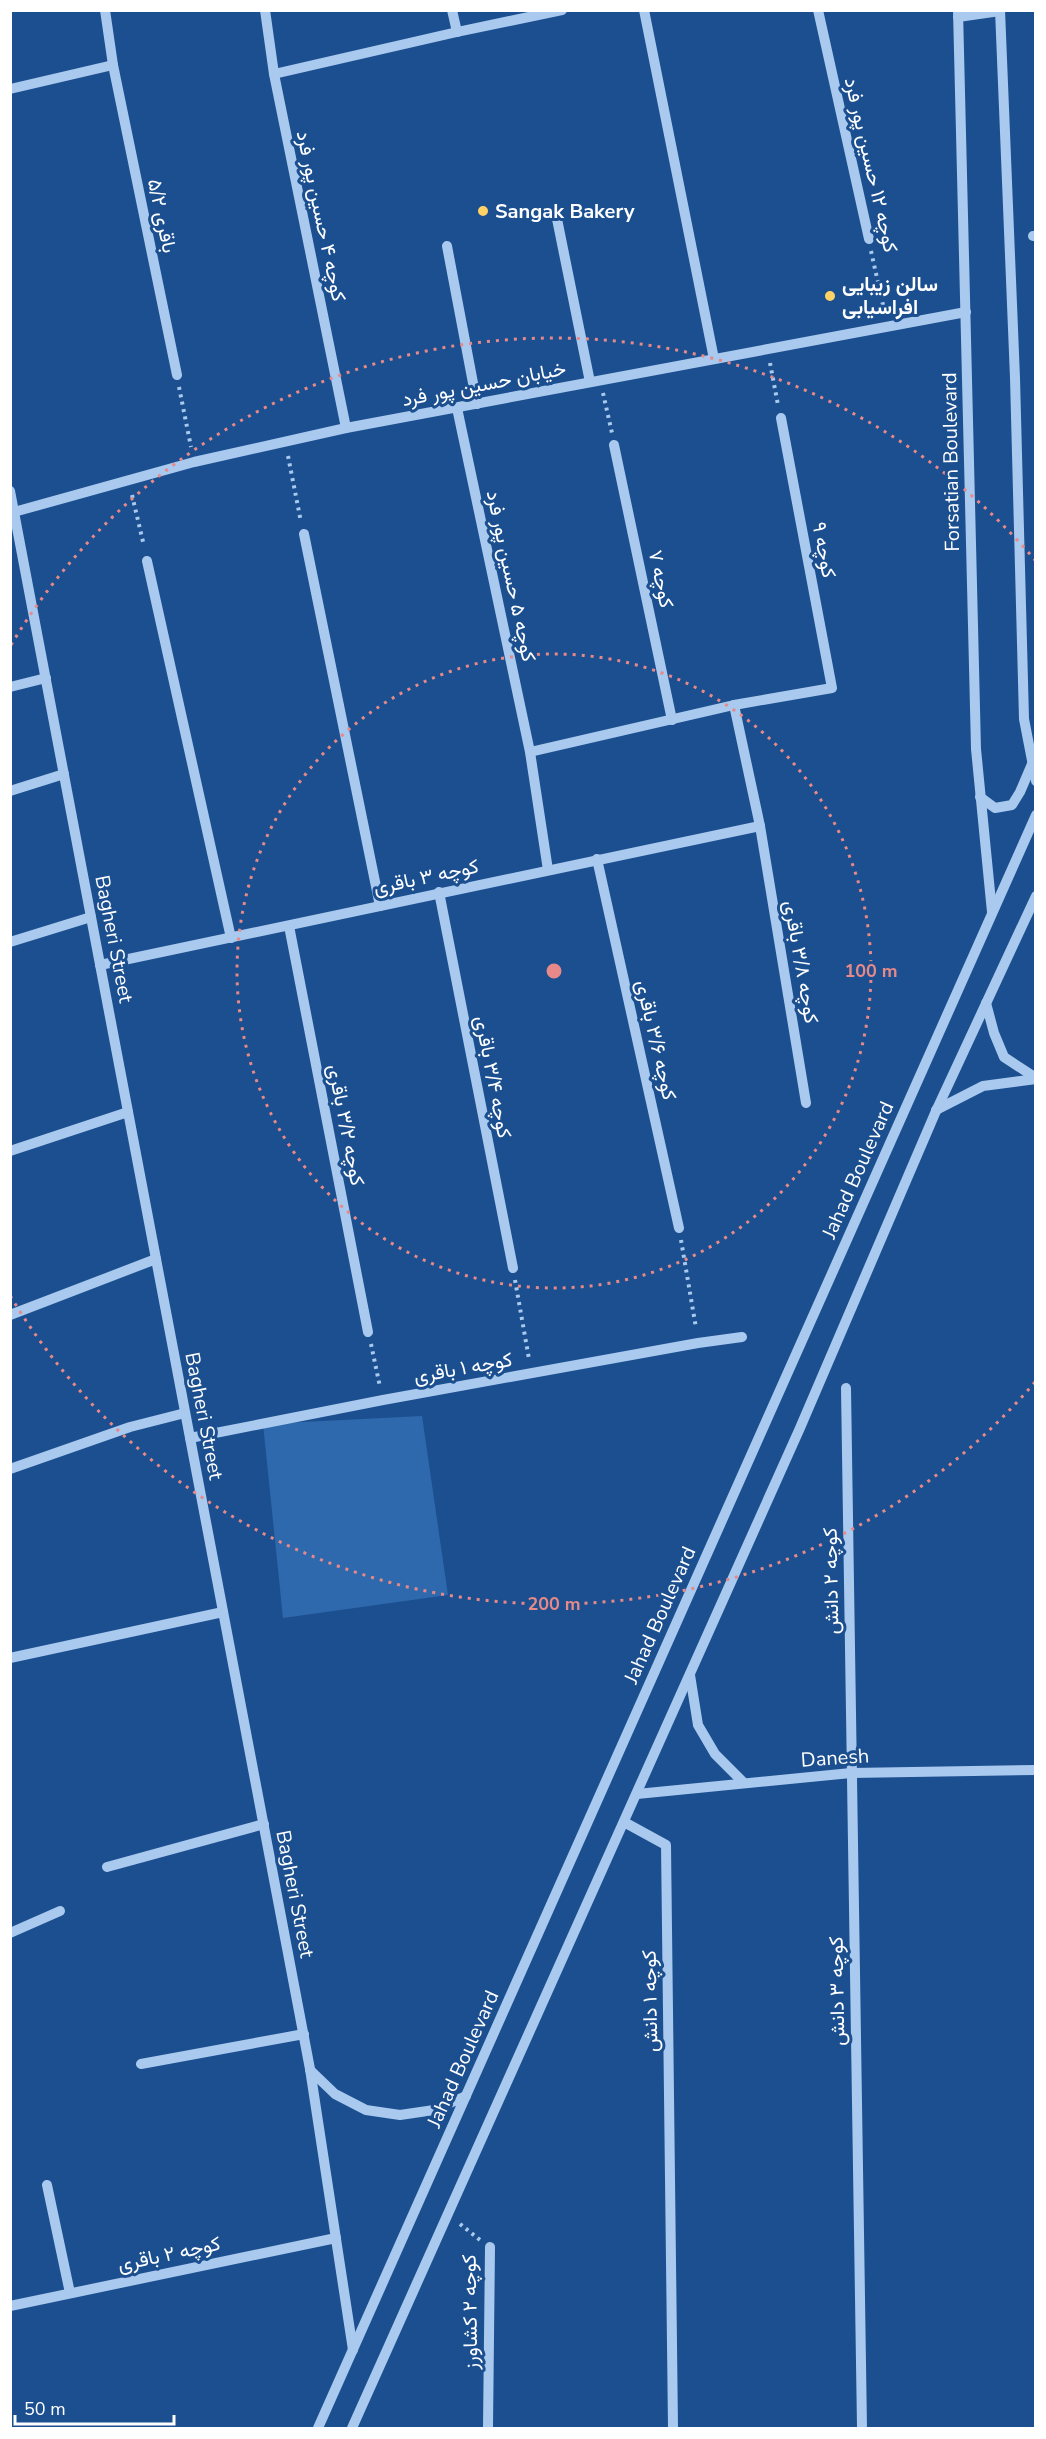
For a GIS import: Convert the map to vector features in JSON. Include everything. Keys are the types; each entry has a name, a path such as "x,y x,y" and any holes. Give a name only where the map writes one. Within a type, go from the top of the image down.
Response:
{"street":[{"name":"باقری ۵/۲","path":"105,10 113,65 177,375"},
{"name":"کوچه ۴ حسین پور فرد","path":"265,10 274,74 346,428"},
{"path":"453,10 457,32"},
{"path":"274,74 562,10"},
{"path":"644,10 714,358"},
{"name":"کوچه ۱۲ حسین پور فرد","path":"818,10 869,239"},
{"path":"958,14 1000,11 1016,389 1024,718 1035,781"},
{"name":"Forsatian Boulevard","path":"958,14 976,749 992,913"},
{"path":"10,89 113,65"},
{"path":"557,219 595,381"},
{"path":"447,246 477,404"},
{"name":"خیابان حسین پور فرد","path":"14,512 194,462 346,428 714,358 768,351 966,312"},
{"name":"کوچه ۵ حسین پور فرد","path":"457,408 530,752 548,870"},
{"name":"کوچه ۹","path":"734,705 832,688 781,418"},
{"name":"کوچه ۷","path":"614,445 672,720"},
{"name":"Bagheri Street","path":"10,491 14,512 15,539 46,678 310,2070 352,2350"},
{"path":"304,534 380,906"},
{"path":"147,561 231,938"},
{"path":"10,687 46,678"},
{"path":"530,752 734,705"},
{"name":"کوچه ۳/۸ باقری","path":"734,705 760,826 806,1103"},
{"path":"980,797 995,808 1012,805 1032,763"},
{"path":"10,791 64,774"},
{"name":"Jahad Boulevard","path":"318,2428 1035,815"},
{"name":"کوچه ۳ باقری","path":"100,965 760,826"},
{"name":"کوچه ۳/۶ باقری","path":"597,859 679,1228"},
{"name":"کوچه ۳/۴ باقری","path":"439,892 513,1268"},
{"path":"352,2428 690,1675 823,1375 936,1111 1035,896"},
{"path":"10,942 91,917"},
{"name":"کوچه ۳/۲ باقری","path":"289,926 368,1332"},
{"path":"986,1003 994,1033 1004,1057 1035,1078"},
{"path":"936,1111 983,1086 1035,1078"},
{"path":"10,1151 128,1112"},
{"path":"10,1315 156,1259"},
{"name":"کوچه ۱ باقری","path":"190,1438 383,1400 742,1337"},
{"name":"کوچه ۲ دانش","path":"846,1389 851,1773"},
{"path":"10,1469 130,1427 185,1413"},
{"path":"10,1658 223,1612"},
{"path":"690,1675 698,1725 715,1754 744,1783"},
{"name":"Danesh","path":"637,1794 851,1773 1035,1770"},
{"name":"کوچه ۳ دانش","path":"851,1773 862,2428"},
{"name":"کوچه ۱ دانش","path":"624,1822 666,1845 673,2428"},
{"path":"106,1867 264,1824"},
{"path":"10,1933 60,1911"},
{"path":"141,2064 303,2034"},
{"path":"310,2070 335,2094 366,2110 377,2112 400,2115 434,2110 466,2096"},
{"path":"48,2185 70,2293"},
{"name":"کوچه ۲ باقری","path":"10,2306 336,2238"},
{"name":"کوچه ۲ کشاورز","path":"488,2428 490,2247"}],"path":[{"name":"کوچه ۱۲ حسین پور فرد","path":"869,239 888,326"},
{"path":"768,351 781,418"},
{"path":"177,375 194,462"},
{"path":"595,381 614,445"},
{"path":"285,443 304,534"},
{"path":"129,480 147,561"},
{"path":"679,1228 698,1343"},
{"path":"513,1268 532,1374"},
{"path":"368,1332 383,1400"},
{"name":"کوچه ۲ کشاورز","path":"448,2215 490,2247"}],"shaded area":[{"path":"422,1416 448,1595 283,1618 263,1424"}],"place":[{"name":"Sangak Bakery","path":"483,211"},
{"name":"سالن زیبایی افراسیابی","path":"830,296"}]}
